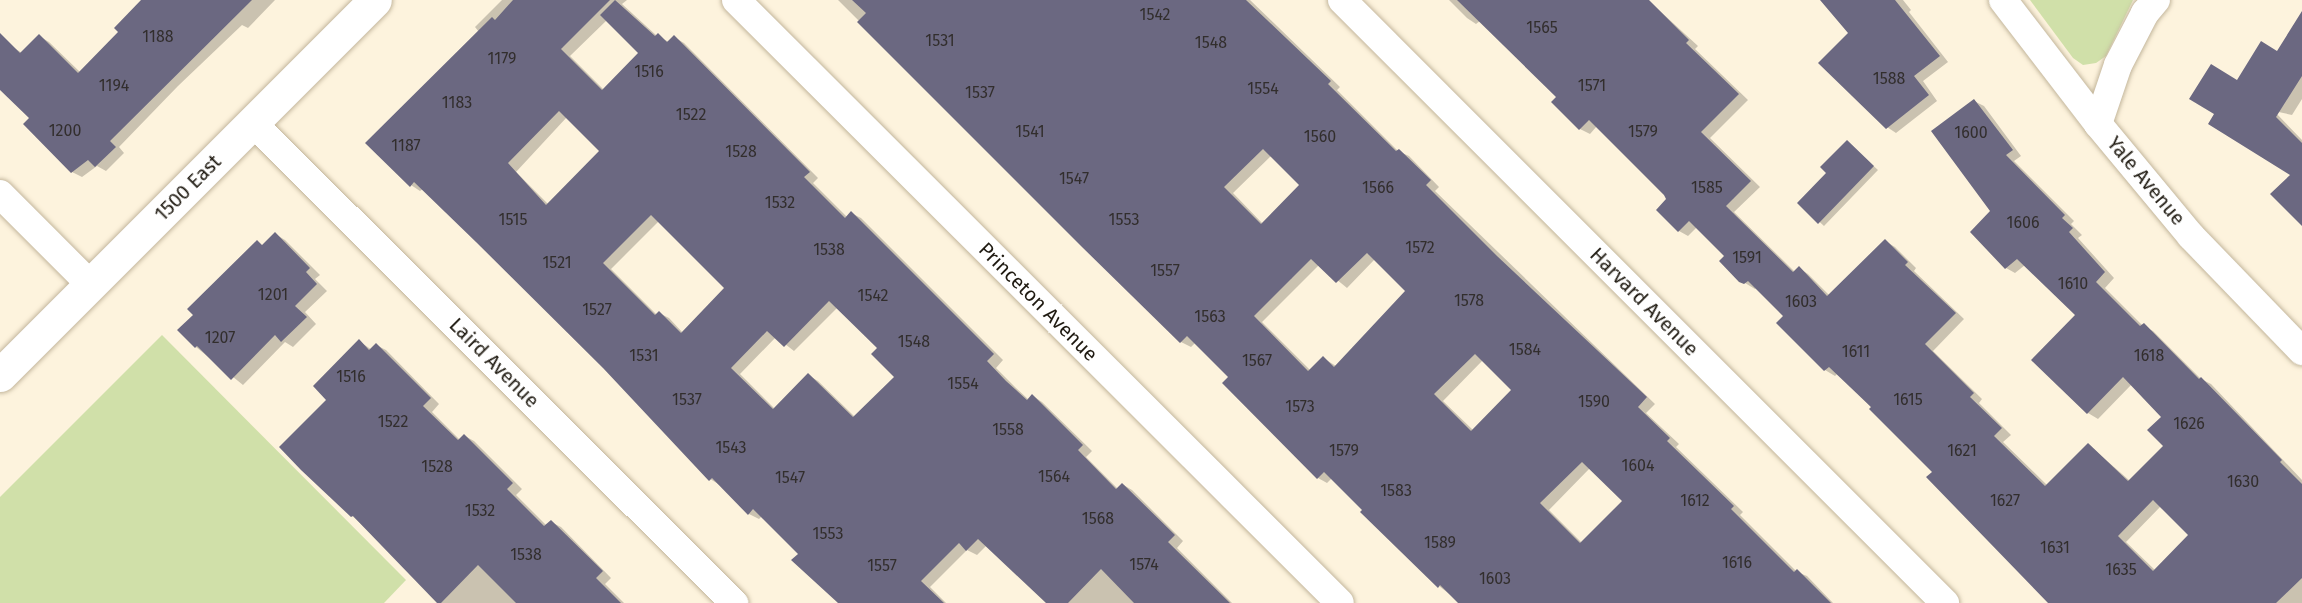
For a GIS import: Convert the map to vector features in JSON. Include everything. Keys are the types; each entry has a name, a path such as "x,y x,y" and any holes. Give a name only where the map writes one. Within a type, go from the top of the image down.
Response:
{"street":[{"name":"1500 East","path":"0,375 375,0"},
{"name":"Princeton Avenue","path":"736,0 1340,603"},
{"name":"Harvard Avenue","path":"1342,0 1945,603"},
{"name":"Yale Avenue","path":"2003,0 2098,124 2191,236 2302,351"},
{"path":"2098,124 2118,65 2145,13 2156,0"},
{"name":"Laird Avenue","path":"253,123 735,603"},
{"path":"0,194 90,285"}],"green space":[{"path":"2030,0 2133,0 2106,56 2096,63 2083,65 2073,58"},
{"path":"162,335 406,580 384,603 0,603 0,497"}],"building":[{"path":"141,0 252,0 110,141 116,147 95,167 88,160 71,173 23,124 29,118 0,90 0,33 20,53 39,34 78,73 118,32 114,28"},
{"path":"513,0 610,0 561,49 602,90 638,53 600,15 615,0 655,36 658,33 667,42 674,35 810,172 804,177 845,218 851,211 994,354 987,361 1006,381 1027,400 1032,394 1083,445 1078,450 1116,489 1122,483 1175,535 1168,542 1230,603 1134,603 1101,569 1068,603 1046,603 978,539 966,551 959,543 921,581 944,603 838,603 791,560 798,554 753,509 748,515 712,478 709,481 603,368 476,242 414,182 410,187 365,143 492,17 495,20","holes":["559,111 599,151 546,205 508,163","651,215 724,288 681,333 659,311 655,315 603,263","829,301 877,348 871,354 894,377 853,417 808,373 773,409 731,368 767,331 784,347"]},
{"path":"852,0 1246,0 1331,81 1328,84 1396,151 1399,149 1431,180 1426,185 1497,256 1647,397 1638,407 1670,438 1667,441 1734,506 1731,509 1794,572 1797,569 1831,603 1458,603 1440,585 1438,588 1360,512 1362,510 1324,472 1317,479 1222,383 1228,377 1187,336 1180,343 1082,247 857,22 866,13","holes":["1263,149 1299,185 1261,224 1224,187","1367,253 1405,291 1334,367 1323,356 1308,371 1254,316 1311,259 1336,283","1475,354 1511,390 1471,431 1434,394","1582,462 1622,501 1580,543 1540,503"]},
{"path":"1457,0 1649,0 1689,40 1686,43 1739,94 1701,132 1751,181 1726,206 1793,272 1799,266 1827,296 1885,239 1908,262 1905,265 1956,313 1925,344 1974,393 1970,397 2002,428 1994,436 2045,486 2088,443 2128,481 2163,446 2147,430 2161,417 2123,377 2087,414 2031,360 2075,315 2017,259 2005,269 1970,232 1990,211 1931,131 1974,99 2013,150 2006,155 2065,215 2062,218 2073,228 2069,232 2105,272 2096,282 2140,326 2144,323 2199,379 2201,377 2282,460 2280,462 2302,484 2302,578 2276,603 2048,603 1926,477 1932,472 1869,409 1871,407 1829,367 1824,371 1776,323 1783,316 1748,281 1744,284 1739,282 1719,261 1724,256 1689,221 1678,232 1656,210 1666,199 1664,195 1589,120 1579,130 1551,102 1556,97","holes":["2153,500 2188,535 2153,571 2118,536"]},
{"path":"1820,0 1895,0 1940,56 1914,76 1929,95 1886,129 1818,63 1848,33"},
{"path":"2302,11 2302,76 2276,117 2302,143 2302,226 2270,194 2290,175 2208,124 2214,114 2189,99 2211,64 2237,80 2261,41 2277,51"},
{"path":"1847,140 1874,166 1818,224 1797,203 1826,173 1820,167"},
{"path":"275,232 310,268 306,272 317,284 295,306 307,317 281,342 275,335 231,380 197,346 195,348 177,330 193,315 187,309 257,240 262,245"},
{"path":"359,339 369,350 376,343 431,398 423,406 458,440 464,434 513,483 507,489 544,526 551,520 603,571 596,578 621,603 516,603 478,565 441,603 437,603 353,516 351,517 301,470 279,447 326,400 313,386"}]}
